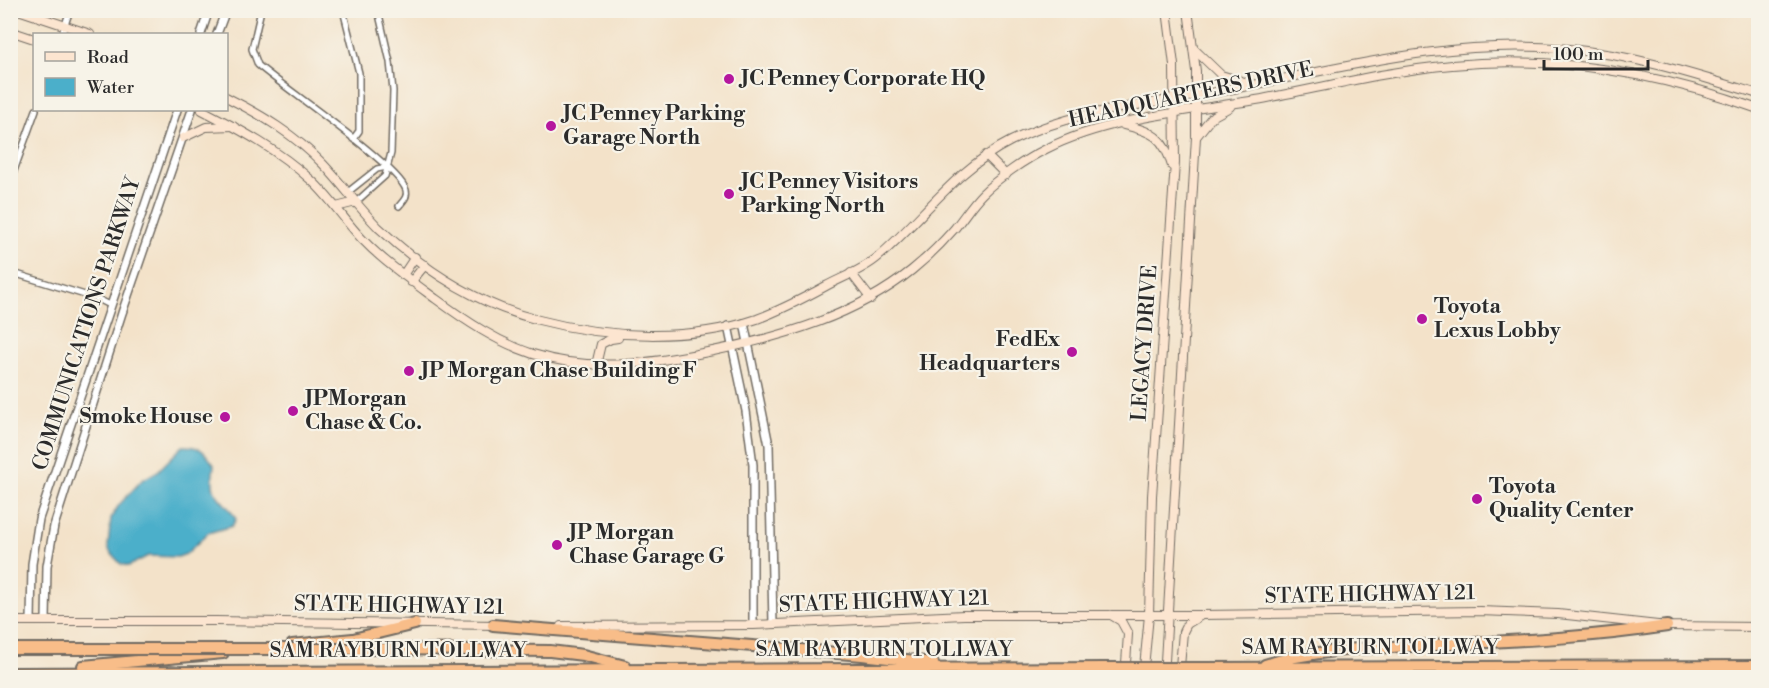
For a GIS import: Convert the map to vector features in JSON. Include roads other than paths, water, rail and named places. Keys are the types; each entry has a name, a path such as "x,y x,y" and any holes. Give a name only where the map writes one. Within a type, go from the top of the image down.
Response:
{"highway":[{"path":"12,672 353,639 415,624"},
{"path":"494,625 862,655 975,669"},
{"path":"1255,668 1288,657 1370,648 1615,634 1667,626"},
{"path":"10,649 550,651 583,655 640,670"},
{"name":"SAM RAYBURN TOLLWAY","path":"12,672 1758,666"}],"main road":[{"path":"18,10 63,30 83,33"},
{"name":"LEGACY DRIVE","path":"1143,678 1149,615 1152,496 1174,174 1174,64 1167,10"},
{"name":"LEGACY DRIVE","path":"1164,678 1196,137 1194,50 1188,10"},
{"path":"10,31 33,39"},
{"name":"HEADQUARTERS DRIVE","path":"228,96 286,130 321,161 378,226 425,265 456,286 537,320 609,334 655,334 744,323 798,301 869,264 958,177 986,156 1011,141 1063,120 1418,52 1470,47 1519,46 1566,49 1624,57 1675,69 1758,94"},
{"path":"1194,50 1221,75 1255,85"},
{"name":"HEADQUARTERS DRIVE","path":"204,111 262,142 294,165 315,183 368,245 411,282 458,316 507,343 534,354 576,363 596,364 645,363 733,347 804,328 871,298 907,274 927,257 986,190 1035,154 1064,140 1119,124 1340,82 1436,67 1522,62 1597,68 1633,74 1677,84 1758,109"},
{"path":"1196,137 1212,117 1242,102"},
{"path":"1119,124 1140,128 1155,136 1168,152 1174,174"},
{"path":"183,138 206,127 234,126"},
{"path":"986,156 1006,176"},
{"path":"336,207 348,192"},
{"path":"336,207 356,202"},
{"path":"403,275 415,257"},
{"path":"411,282 425,265"},
{"path":"851,273 871,298"},
{"path":"596,364 601,344 611,339 655,334"},
{"name":"STATE HIGHWAY 121","path":"10,621 753,625 964,615 1202,615 1480,611 1558,614 1667,626 1758,627"},
{"path":"1110,614 1121,621 1128,634 1125,678"},
{"path":"1179,678 1183,632 1187,624 1202,615"}],"street":[{"path":"63,30 70,10"},
{"path":"201,33 209,10"},
{"path":"217,33 226,10"},
{"path":"261,10 253,36 254,57 264,71 353,139 400,179 407,192 406,198 399,206"},
{"path":"343,10 359,73 359,131 353,139"},
{"path":"356,202 385,176 391,153 393,91 390,62 378,10"},
{"path":"10,182 36,111"},
{"name":"COMMUNICATIONS PARKWAY","path":"31,621 34,541 39,519 177,111"},
{"name":"COMMUNICATIONS PARKWAY","path":"46,621 47,566 50,545 66,487 146,241 192,111"},
{"path":"348,192 377,169 387,167"},
{"path":"10,273 98,299 110,305"},
{"path":"744,323 769,444 773,624"},
{"path":"728,326 746,411 753,465 753,625"},
{"path":"52,481 66,487"}],"water":[{"path":"183,446 198,448 211,460 214,465 215,491 236,519 232,526 208,533 186,554 178,557 148,556 129,566 121,564 110,552 108,546 111,518 119,505 142,480 158,471"}],"place":[{"name":"JC Penney Corporate HQ","path":"729,79"},
{"name":"JC Penney Parking Garage North","path":"551,126"},
{"name":"JC Penney Visitors Parking North","path":"729,194"},
{"name":"Toyota Lexus Lobby","path":"1422,319"},
{"name":"FedEx Headquarters","path":"1072,352"},
{"name":"JP Morgan Chase Building F","path":"409,371"},
{"name":"JPMorgan Chase & Co.","path":"293,411"},
{"name":"Smoke House","path":"225,417"},
{"name":"Toyota Quality Center","path":"1477,499"},
{"name":"JP Morgan Chase Garage G","path":"557,545"}]}
